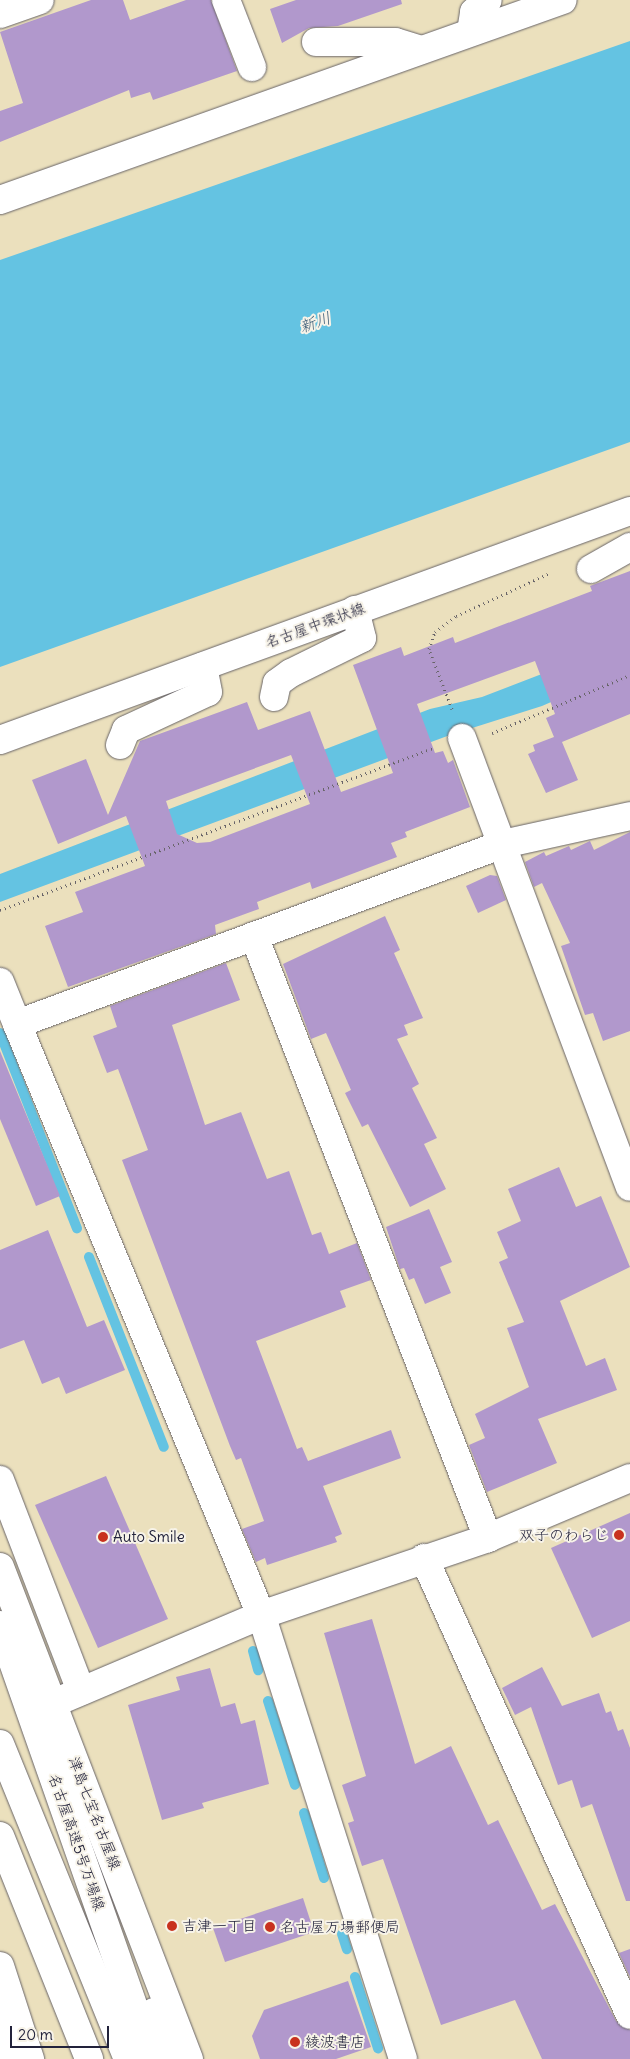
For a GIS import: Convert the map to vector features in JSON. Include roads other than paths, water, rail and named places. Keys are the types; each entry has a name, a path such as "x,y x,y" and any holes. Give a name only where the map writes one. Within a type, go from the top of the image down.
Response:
{"main road":[{"path":"0,14 40,0"},
{"path":"226,0 252,67"},
{"path":"471,32 474,12 488,0"},
{"path":"0,200 562,0"},
{"path":"316,42 395,42 421,50"},
{"name":"名古屋中環状線","path":"0,740 630,511"},
{"path":"591,569 630,547"},
{"path":"274,696 277,683 291,673 362,638 355,610"},
{"path":"120,745 126,730 208,692 203,666"},
{"path":"464,741 630,1188"},
{"path":"17,1024 503,844 630,816"},
{"path":"254,936 488,1538"},
{"path":"0,982 261,1615 403,2059"},
{"path":"173,2059 41,1702 80,1691 261,1615 424,1558 488,1538 630,1478"},
{"path":"0,1480 80,1691"},
{"path":"424,1558 630,2015"},
{"name":"津島七宝名古屋線","path":"0,1568 41,1702 189,2059"},
{"name":"名古屋高速5号万場線","path":"0,1625 41,1702 152,2059"},
{"path":"0,1744 128,2059"},
{"path":"0,1836 88,2059"},
{"path":"0,1966 30,2059"},
{"path":"0,2020 11,2059"}],"water":[{"name":"新川","path":"630,41 630,442 0,667 0,260"},
{"path":"630,640 615,674 542,706 450,735 0,902 0,874 430,709 482,697"}],"waterway":[{"path":"0,1033 77,1228"},
{"path":"89,1257 164,1447"},
{"path":"253,1651 258,1670"},
{"path":"268,1701 295,1785"},
{"path":"304,1813 324,1878"},
{"path":"342,1934 347,1949"},
{"path":"355,1977 378,2048"}],"place":[{"name":"双子のわらじ","path":"619,1535"},
{"name":"Auto Smile","path":"103,1537"},
{"name":"吉津一丁目","path":"172,1926"},
{"name":"名古屋万場郵便局","path":"270,1927"},
{"name":"綾波書店","path":"295,2042"}]}
